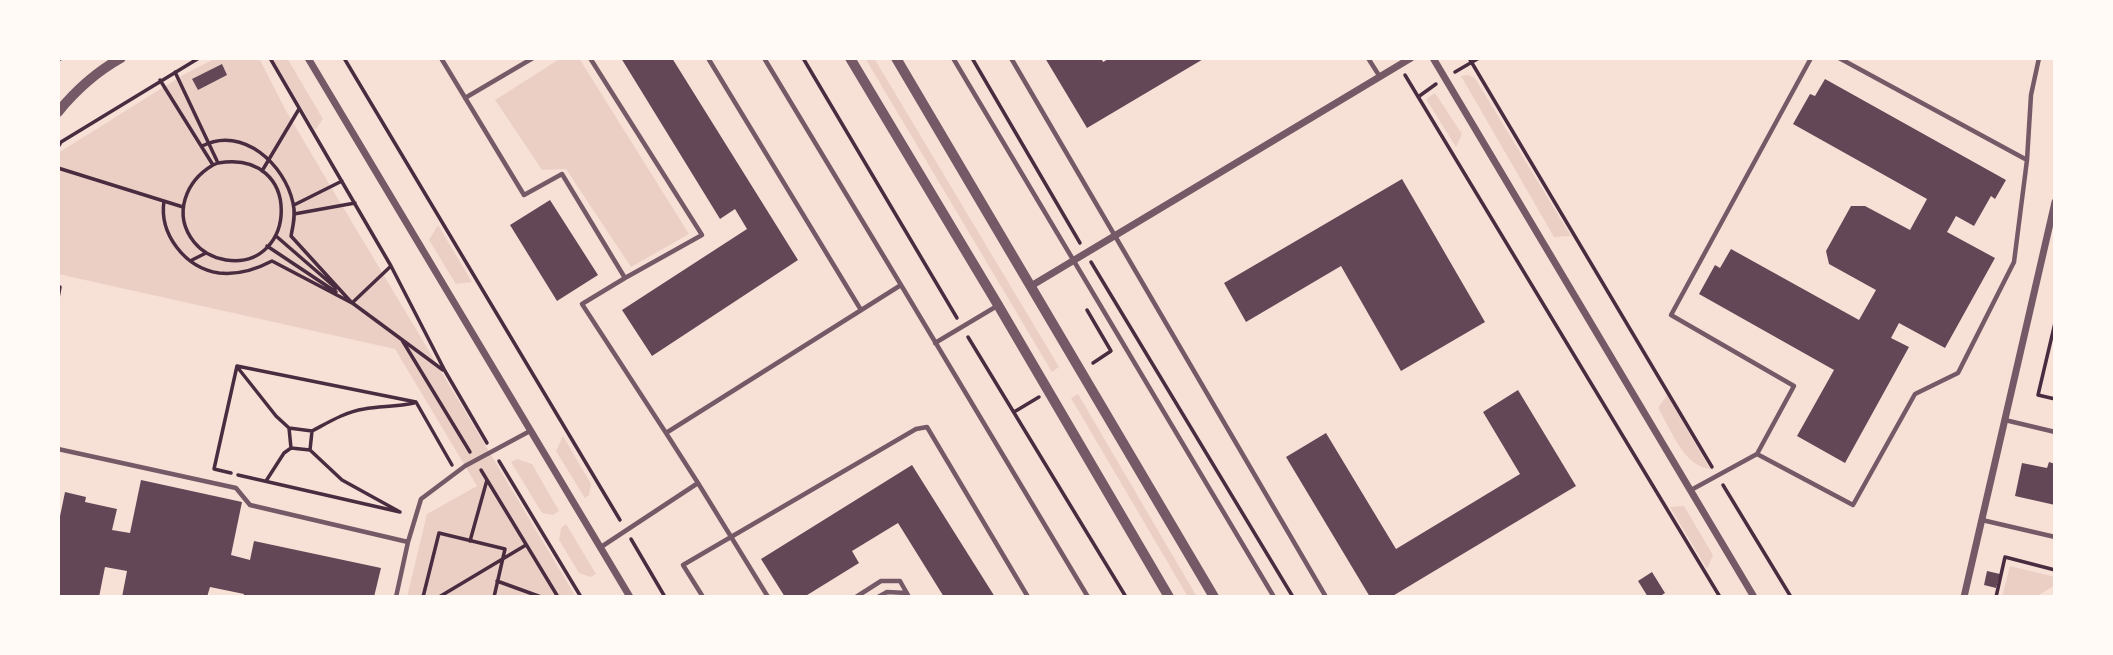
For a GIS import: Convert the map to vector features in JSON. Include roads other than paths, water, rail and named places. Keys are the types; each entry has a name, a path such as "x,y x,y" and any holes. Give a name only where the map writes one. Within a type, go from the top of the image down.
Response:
{"street":[{"path":"58,112 75,92 121,58"},
{"path":"308,58 630,597"},
{"path":"850,58 1170,597"},
{"path":"896,58 1214,597"},
{"path":"1031,286 1411,58"},
{"path":"1433,58 1754,597"},
{"path":"1965,597 2053,221 2055,202"}],"lane":[{"path":"441,58 524,195 562,174 625,278"},
{"path":"465,97 533,58"},
{"path":"590,58 702,235 582,304 768,597"},
{"path":"708,58 861,310"},
{"path":"764,58 1088,597"},
{"path":"953,58 1274,597"},
{"path":"1011,58 1326,597"},
{"path":"1368,58 1380,76"},
{"path":"1690,490 1757,454 1794,386 1671,315 1811,58"},
{"path":"1839,58 2027,160"},
{"path":"1757,454 1853,506 1915,394 1958,373 2014,262 2027,160 2031,95 2039,58"},
{"path":"666,433 901,285"},
{"path":"935,343 999,305"},
{"path":"2005,420 2055,432"},
{"path":"703,597 683,565 916,429 927,427 1028,597"},
{"path":"396,597 421,499 492,450 530,431"},
{"path":"58,449 236,488 250,505 408,542"},
{"path":"600,548 698,483"},
{"path":"1982,520 2055,537"},
{"path":"856,597 881,581 900,581 908,595"},
{"path":"878,597 887,592 908,595"}]}
